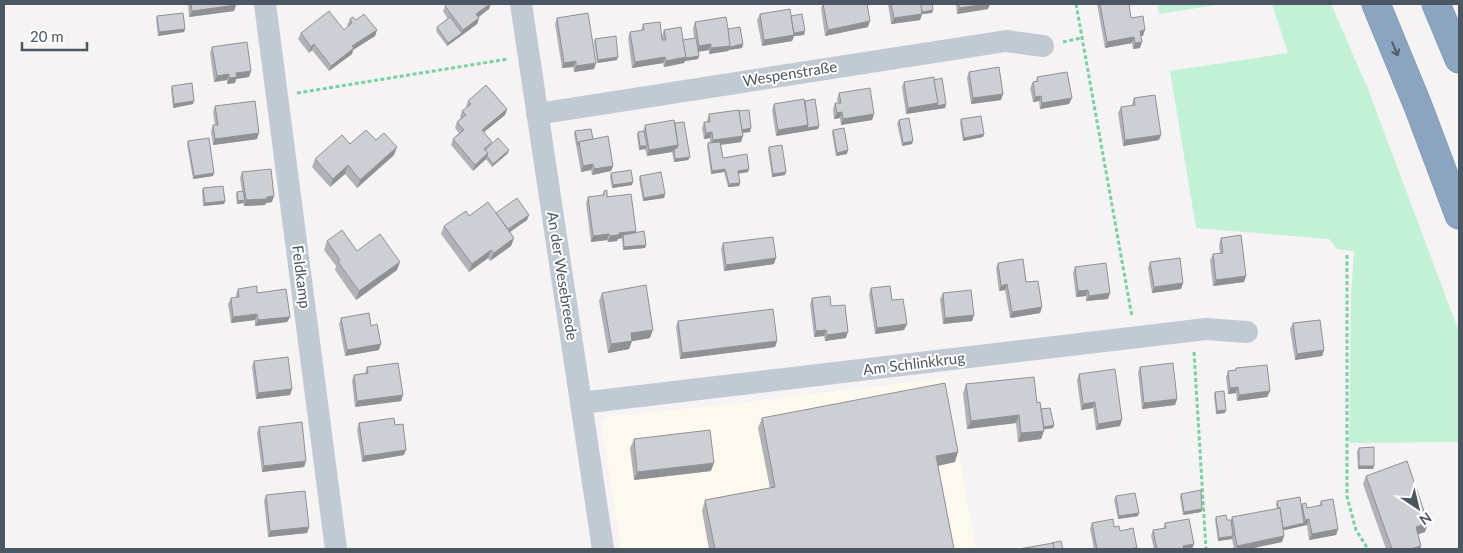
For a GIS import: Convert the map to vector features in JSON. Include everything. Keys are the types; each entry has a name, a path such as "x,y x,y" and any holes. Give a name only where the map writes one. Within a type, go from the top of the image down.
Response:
{"highway":[{"path":"1376,4 1418,106 1459,215"},
{"path":"1436,4 1459,60"}],"street":[{"name":"Feldkamp","path":"266,4 336,549"},
{"name":"An der Wesebreede","path":"521,4 603,549"},
{"name":"Wespenstraße","path":"537,114 1006,41 1043,46"},
{"name":"Am Schlinkkrug","path":"581,403 1206,329 1247,332"}],"path":[{"path":"1076,4 1135,338"},
{"path":"278,96 528,55"},
{"path":"1347,256 1347,497 1356,530 1368,549"},
{"path":"1193,331 1206,549"}],"shaded area":[{"path":"945,378 976,549 621,549 601,423 609,416 703,407"}],"green space":[{"path":"1158,4 1222,4 1159,14"},
{"path":"1272,4 1331,4 1368,89 1459,332 1459,446 1457,442 1349,443 1351,295 1354,251 1337,249 1329,239 1196,228 1170,71 1288,53"}],"building":[{"path":"191,4 236,4 236,5 192,11"},
{"path":"447,4 490,4 476,14 479,18 463,30 445,6"},
{"path":"823,4 867,4 870,21 828,30"},
{"path":"891,4 921,4 922,14 894,18"},
{"path":"921,4 932,4 933,10 922,12"},
{"path":"959,4 987,4 959,8"},
{"path":"1100,4 1129,4 1131,18 1143,16 1145,30 1140,31 1142,42 1135,43 1134,37 1107,42"},
{"path":"790,9 794,35 764,40 760,14"},
{"path":"329,11 344,30 352,23 350,19 353,17 356,20 364,14 377,30 352,46 354,48 331,66 314,44 311,47 301,33"},
{"path":"183,13 185,29 159,32 157,16"},
{"path":"588,13 596,63 576,66 576,61 564,63 557,18"},
{"path":"802,14 805,31 794,33 791,16"},
{"path":"450,17 462,33 448,43 437,27"},
{"path":"726,17 731,46 711,48 711,44 699,46 695,22"},
{"path":"660,22 662,40 666,40 664,30 681,27 686,57 666,61 665,57 635,62 630,32 644,30 643,24"},
{"path":"740,27 743,44 730,47 728,29"},
{"path":"616,36 618,57 598,60 595,39"},
{"path":"696,38 699,56 686,58 683,40"},
{"path":"247,42 251,71 236,73 237,77 229,78 229,74 217,76 212,47"},
{"path":"999,67 1003,94 973,98 969,72"},
{"path":"1067,72 1072,98 1042,103 1041,96 1035,97 1033,82 1038,81 1037,77"},
{"path":"934,77 938,103 908,108 904,82"},
{"path":"942,78 946,104 937,106 934,80"},
{"path":"192,83 194,101 174,104 172,86"},
{"path":"486,85 507,109 482,130 492,142 484,149 488,153 475,165 453,139 464,130 457,122 466,115 462,111 471,104 468,101"},
{"path":"870,88 874,114 843,119 842,112 837,113 835,103 841,103 839,93"},
{"path":"1155,95 1161,135 1125,140 1121,107 1135,105 1134,98"},
{"path":"804,99 808,125 778,130 774,104"},
{"path":"815,99 819,126 807,128 805,101"},
{"path":"255,101 259,133 215,139 213,125 218,125 215,106"},
{"path":"739,110 743,136 713,140 712,132 706,133 704,122 710,122 709,114"},
{"path":"749,110 751,128 742,130 739,111"},
{"path":"981,116 984,134 964,138 961,119"},
{"path":"909,118 913,141 903,143 899,120"},
{"path":"674,120 678,145 649,150 645,125"},
{"path":"684,122 690,157 675,159 674,149 678,145 675,123"},
{"path":"844,128 848,150 837,153 833,130"},
{"path":"591,129 593,139 579,142 578,145 575,131"},
{"path":"366,130 376,140 384,133 397,147 360,180 348,165 333,179 315,159 342,135 350,144"},
{"path":"644,131 647,146 640,146 638,132"},
{"path":"608,136 613,166 594,169 593,164 583,166 579,142"},
{"path":"209,138 214,173 194,176 188,141"},
{"path":"498,138 509,150 493,164 485,150"},
{"path":"720,142 723,158 747,154 749,169 738,171 740,183 729,184 725,169 712,171 708,143"},
{"path":"782,145 786,172 773,174 769,147"},
{"path":"271,169 274,196 267,197 267,199 246,200 242,172"},
{"path":"631,170 633,182 613,185 611,173"},
{"path":"661,172 665,194 644,198 640,176"},
{"path":"223,186 225,201 205,203 203,188"},
{"path":"607,190 607,197 631,194 636,231 619,233 619,235 593,236 588,197 604,195 604,191"},
{"path":"243,191 245,200 238,201 237,192"},
{"path":"517,198 529,215 508,229 496,213"},
{"path":"488,202 514,238 494,253 491,250 472,264 444,226 466,211 469,216"},
{"path":"342,230 357,251 380,234 400,262 359,291 338,262 340,260 327,241"},
{"path":"644,231 646,245 624,247 623,235"},
{"path":"1241,235 1246,276 1216,280 1213,254 1223,253 1221,238"},
{"path":"773,237 776,258 726,265 723,243"},
{"path":"1180,258 1183,283 1154,287 1150,262"},
{"path":"1023,259 1026,282 1038,281 1042,307 1012,312 1007,284 1001,286 998,263"},
{"path":"1106,263 1110,293 1089,296 1088,290 1078,291 1075,267"},
{"path":"646,285 653,330 631,333 632,341 611,344 602,293"},
{"path":"257,286 257,293 286,289 290,317 258,320 257,314 233,317 231,298 239,297 238,289"},
{"path":"890,286 892,300 903,299 907,324 877,328 871,288"},
{"path":"971,290 974,315 945,318 943,293"},
{"path":"830,296 831,306 845,305 848,332 827,335 826,330 816,331 812,298"},
{"path":"773,309 777,341 682,353 678,321"},
{"path":"369,313 371,326 377,324 381,344 347,350 341,318"},
{"path":"1320,320 1324,350 1297,354 1293,323"},
{"path":"288,357 292,389 258,393 254,361"},
{"path":"398,363 403,395 357,401 354,375 368,373 367,367"},
{"path":"1173,363 1177,399 1144,403 1140,367"},
{"path":"1267,365 1270,391 1239,395 1238,387 1230,388 1228,371 1236,370 1236,368"},
{"path":"1115,369 1122,420 1098,424 1095,402 1083,404 1079,374"},
{"path":"1034,377 1037,403 1040,402 1044,431 1021,433 1019,415 971,421 966,384"},
{"path":"945,383 958,452 936,456 954,549 715,549 705,500 775,487 762,418"},
{"path":"1224,391 1226,410 1217,411 1215,392"},
{"path":"1050,408 1054,425 1044,427 1041,409"},
{"path":"394,418 395,425 403,424 406,450 364,456 359,423"},
{"path":"302,422 306,461 264,466 259,427"},
{"path":"710,430 714,463 637,472 634,439"},
{"path":"1374,447 1374,466 1359,466 1359,448"},
{"path":"1407,461 1428,523 1416,527 1421,546 1411,549 1392,549 1366,476"},
{"path":"1201,490 1202,509 1184,512 1181,494"},
{"path":"305,491 309,527 270,531 266,495"},
{"path":"1135,493 1139,513 1119,516 1116,496"},
{"path":"1300,497 1304,523 1283,528 1277,501"},
{"path":"1333,499 1338,529 1312,534 1309,519 1305,520 1302,504 1306,503 1307,508 1322,505 1321,501"},
{"path":"1280,508 1284,536 1237,546 1232,517"},
{"path":"1226,515 1227,520 1231,520 1233,536 1219,538 1216,517"},
{"path":"1113,519 1114,527 1119,526 1120,531 1133,528 1137,548 1097,549 1092,523"},
{"path":"1189,519 1194,544 1183,546 1184,549 1157,549 1153,530 1166,528 1165,523"},
{"path":"1061,541 1063,549 1054,549 1052,543"},
{"path":"1053,543 1054,549 1019,549"}]}
